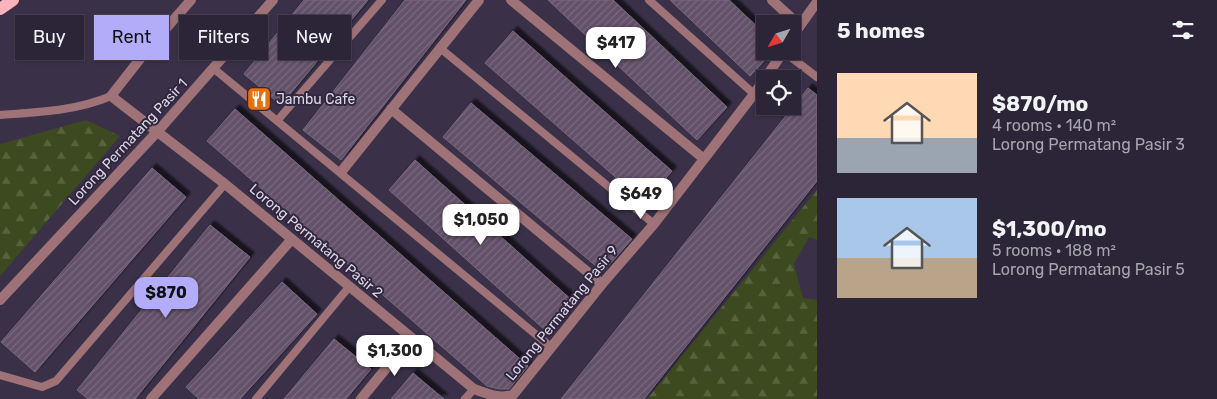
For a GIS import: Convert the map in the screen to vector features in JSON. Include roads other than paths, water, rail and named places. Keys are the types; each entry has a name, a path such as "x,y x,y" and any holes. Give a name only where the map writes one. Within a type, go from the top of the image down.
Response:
{"main road":[{"path":"0,9 13,0"}],"street":[{"path":"111,96 191,0"},
{"name":"Lorong Permatang Pasir 1","path":"0,300 158,131 273,0"},
{"path":"341,172 479,0"},
{"path":"510,0 704,159"},
{"path":"772,0 789,15"},
{"path":"801,24 817,2"},
{"name":"Lorong Permatang Pasir 9","path":"506,398 513,395 602,284 654,224 778,60"},
{"name":"Lorong Permatang Pasir 2","path":"111,96 225,184 474,389 499,399 506,398"},
{"path":"391,109 602,284"},
{"path":"151,399 292,239"},
{"path":"361,399 411,338"}],"lane":[{"path":"277,120 382,0"},
{"path":"649,0 754,94"},
{"path":"440,48 654,224"},
{"path":"795,60 817,77"},
{"path":"214,68 551,347"},
{"path":"0,115 49,112 94,103 111,96"},
{"path":"0,375 42,386 56,381 225,184"},
{"path":"256,399 349,287"},
{"path":"465,399 474,389"}],"place":[{"name":"Jambu Cafe","path":"259,99"}]}
